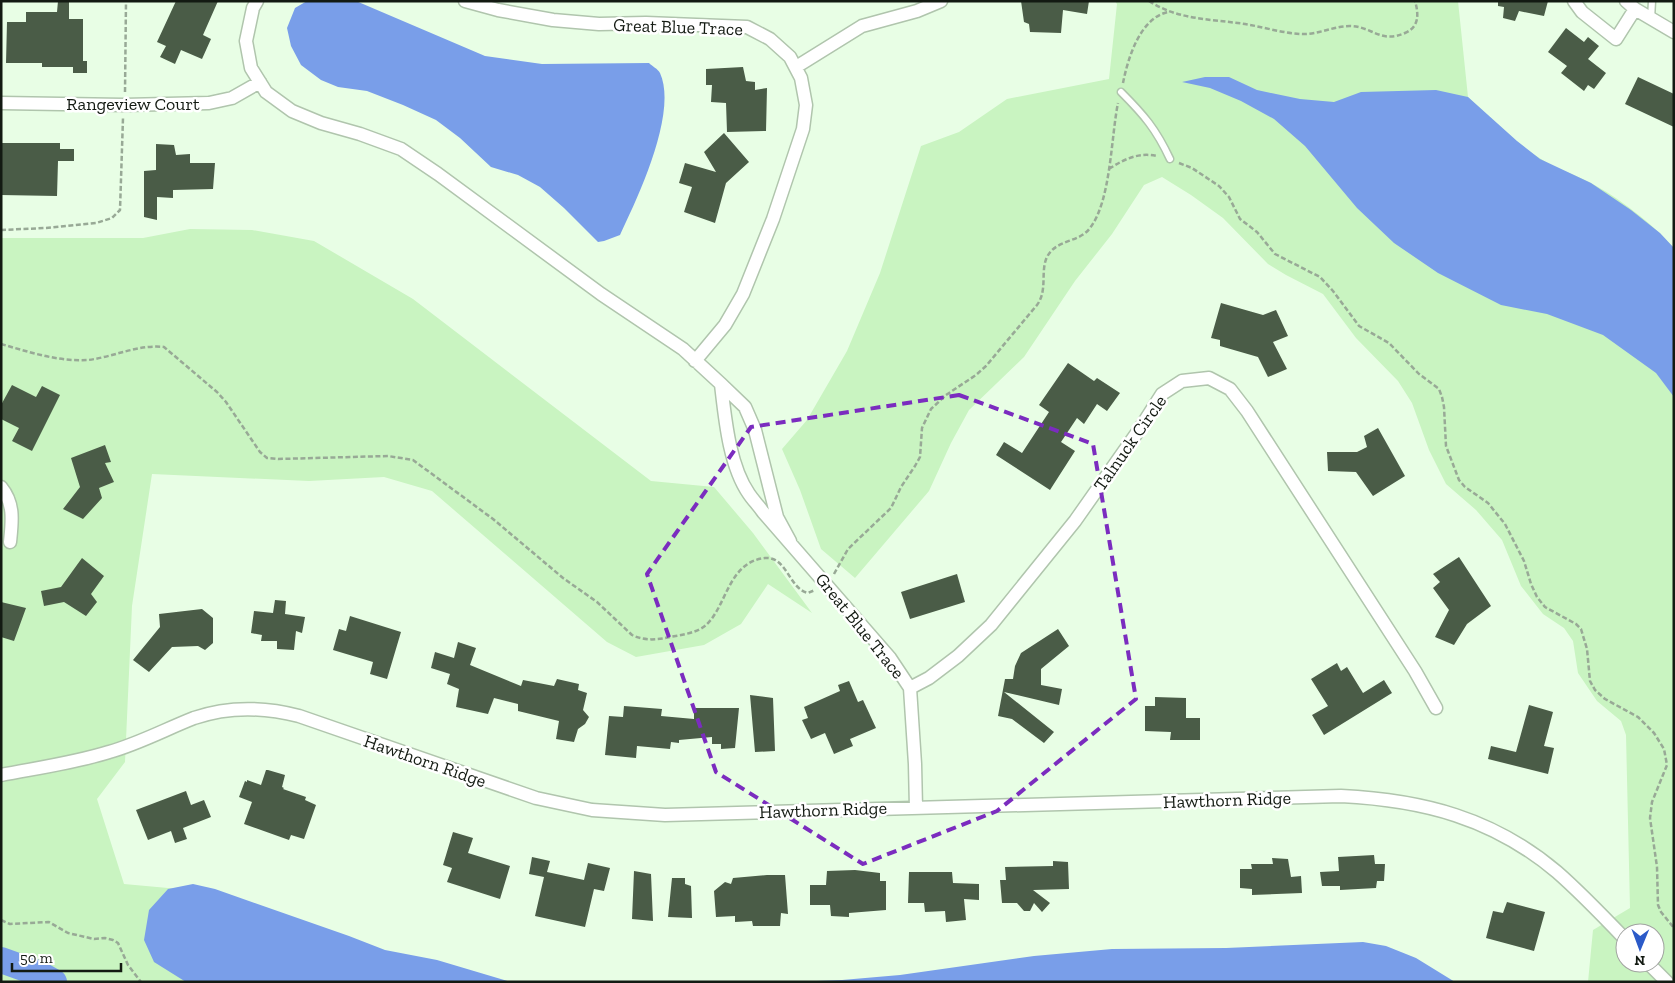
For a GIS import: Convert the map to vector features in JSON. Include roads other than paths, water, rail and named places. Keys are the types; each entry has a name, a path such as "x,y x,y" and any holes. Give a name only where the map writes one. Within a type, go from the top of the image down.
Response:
{"street":[{"name":"Great Blue Trace","path":"257,1 253,8 246,41 251,68 266,92 292,111 321,123 360,134 401,149 601,294 683,349 722,384 745,408 755,430 777,517 790,541"},
{"name":"Great Blue Trace","path":"465,1 507,12 553,20 599,24 646,23 747,27 770,38 790,57 801,78 806,105 803,129 776,210 743,294 725,325 695,361"},
{"path":"796,67 862,26 917,11 941,1"},
{"path":"1574,1 1582,12 1616,39 1630,5 1674,32"},
{"name":"Rangeview Court","path":"1,103 209,103 232,98 260,82"},
{"name":"Talnuck Circle","path":"910,688 928,678 958,656 991,625 1075,521 1162,394 1182,381 1209,378 1230,389 1247,411 1415,671 1436,708"},
{"name":"Great Blue Trace","path":"722,384 726,426 734,459 748,492 763,512 890,658 910,688 915,756 916,808"},
{"path":"1,487 10,503 12,513 10,542"},
{"name":"Hawthorn Ridge","path":"1,775 110,752 210,713 244,708 270,710 299,716 506,789 536,798 592,810 665,815 1341,796 1372,798 1412,803 1462,817 1489,829 1535,855 1580,894 1615,929"},
{"path":"1658,973 1667,982"}],"lane":[{"path":"1651,19 1652,1"},
{"path":"1121,92 1148,119 1170,159"}],"water":[{"path":"307,1 356,1 485,56 542,64 649,63 660,73 664,90 664,110 654,155 620,235 598,242 540,187 518,175 491,167 460,138 436,120 367,91 338,87 321,80 301,65 291,46 287,28 295,8"},
{"path":"1205,77 1229,77 1257,90 1300,99 1334,102 1361,92 1436,90 1468,97 1540,159 1591,183 1631,210 1660,233 1674,248 1674,397 1656,373 1603,335 1547,314 1501,305 1438,273 1394,243 1357,208 1305,146 1274,119 1241,101 1210,88 1182,82"},
{"path":"193,884 215,889 385,950 437,960 511,982 186,982 154,962 144,940 149,910 168,889"},
{"path":"1363,942 1386,946 1416,958 1455,982 790,982 900,975 1034,956 1112,949 1226,948"}],"waterway":[{"path":"1,960 40,974 54,982"}]}
